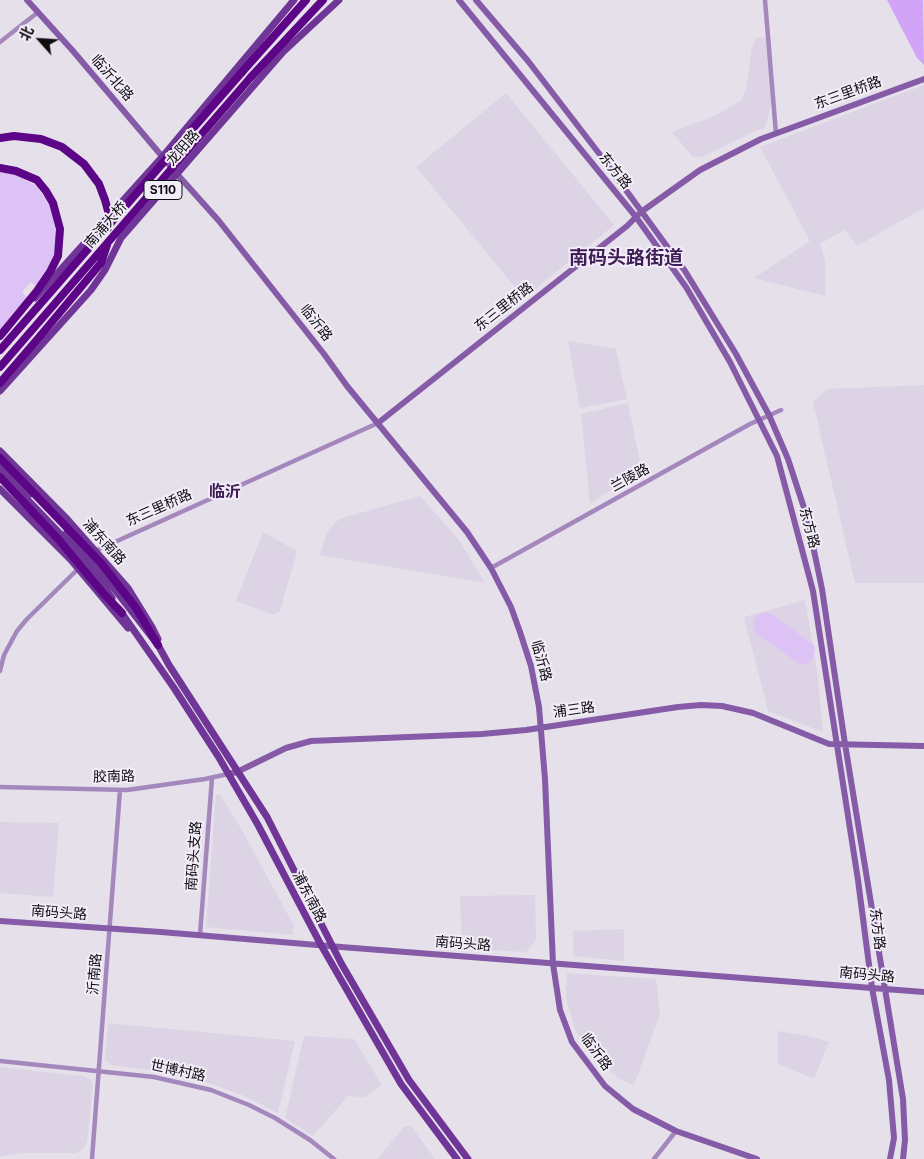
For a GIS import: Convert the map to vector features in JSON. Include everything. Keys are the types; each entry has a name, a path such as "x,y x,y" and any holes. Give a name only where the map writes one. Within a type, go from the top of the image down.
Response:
{"highway":[{"name":"南浦大桥","path":"0,350 305,0"},
{"name":"南浦大桥","path":"0,367 251,78 324,0"},
{"path":"0,138 14,136 41,139 62,147 84,164 99,184 108,211 108,224 107,241 101,263 0,383"},
{"path":"0,168 16,171 37,180 53,203 60,229 58,256 50,272 0,337"},
{"path":"0,458 101,563 144,619 158,645"},
{"path":"0,477 60,540 103,594 122,613"}],"main road":[{"name":"龙阳路","path":"0,337 162,156 294,0"},
{"name":"龙阳路","path":"0,391 91,290 105,270 121,238 283,52 339,0"},
{"name":"浦东南路","path":"0,451 128,588 152,627 169,665"},
{"name":"浦东南路","path":"0,464 70,536 158,645 267,818 341,963 409,1080 468,1159"},
{"name":"浦东南路","path":"0,471 68,542 94,573 174,688 218,756 258,825 321,945 402,1084 457,1159"},
{"name":"浦东南路","path":"0,489 78,568 116,615 143,643"}],"street":[{"name":"临沂北路","path":"27,0 73,51 177,174"},
{"name":"东方路","path":"459,0 685,271 736,354 769,415 788,458 806,517 822,589 845,744 903,1099 905,1140 903,1159"},
{"name":"东方路","path":"476,0 528,61 601,156 686,287 730,362 777,456 813,591 858,880 872,988 889,1080 894,1138 890,1159"},
{"path":"766,0 776,134"},
{"path":"0,42 37,13"},
{"name":"东三里桥路","path":"95,551 378,424 627,226 638,215 700,170 740,148 924,79"},
{"name":"临沂路","path":"177,174 219,221 378,424 467,532 491,568 510,607 526,649 536,686 542,728 553,964 560,1010 572,1042 605,1086 633,1109 676,1131 757,1159"},
{"name":"兰陵路","path":"491,568 758,419 781,410"},
{"path":"0,671 4,655 17,631 78,568"},
{"name":"浦三路","path":"228,774 237,772 277,751 311,741 467,735 542,728 678,707 712,706 733,708 753,713 829,744 924,746"},
{"name":"胶南路","path":"0,786 120,790 212,778 228,774"},
{"name":"南码头支路","path":"200,936 212,778"},
{"name":"沂南路","path":"92,1159 120,790"},
{"name":"南码头路","path":"0,921 924,992"},
{"name":"世博村路","path":"0,1061 99,1070 173,1080 249,1104 293,1128 334,1159"},
{"path":"654,1159 676,1131"}],"shaded area":[{"path":"887,0 923,0 924,65 917,58"},
{"path":"756,37 771,38 773,96 765,128 702,157 692,156 672,132 714,116 742,100 746,89 752,48"},
{"path":"924,85 924,208 857,246 845,230 820,244 825,261 825,296 754,278 810,241 760,147"},
{"path":"506,93 614,225 524,298 416,167"},
{"path":"0,172 15,174 36,186 51,205 56,235 54,264 37,287 31,282 22,292 27,298 0,330"},
{"path":"568,341 616,349 627,399 580,408"},
{"path":"924,385 924,583 855,583 813,402 827,389"},
{"path":"628,403 642,471 590,503 581,414"},
{"path":"420,496 459,540 485,583 320,555 327,532 339,519"},
{"path":"263,532 297,551 280,611 274,615 236,601"},
{"path":"805,600 817,670 823,732 768,711 744,617"},
{"path":"759,614 772,614 814,645 815,651 812,659 806,664 799,664 755,632 753,626 755,618"},
{"path":"220,794 294,926 292,935 206,927 216,795"},
{"path":"0,822 59,823 53,897 0,893"},
{"path":"535,895 536,940 526,952 465,949 462,947 460,896"},
{"path":"624,929 624,961 573,956 573,931"},
{"path":"567,973 656,979 660,1014 634,1085 621,1080 594,1058 575,1030 566,998"},
{"path":"108,1023 295,1041 278,1113 242,1095 197,1079 111,1065 105,1060"},
{"path":"778,1031 813,1037 829,1042 814,1079 778,1064"},
{"path":"304,1036 354,1039 382,1085 364,1097 348,1096 313,1136 285,1118"},
{"path":"0,1067 83,1076 89,1079 93,1084 87,1142 82,1150 75,1153 21,1153 0,1157"},
{"path":"411,1126 435,1159 377,1159 404,1127"}],"district":[{"name":"南码头路街道","path":"626,258"},
{"name":"临沂","path":"225,492"}]}
